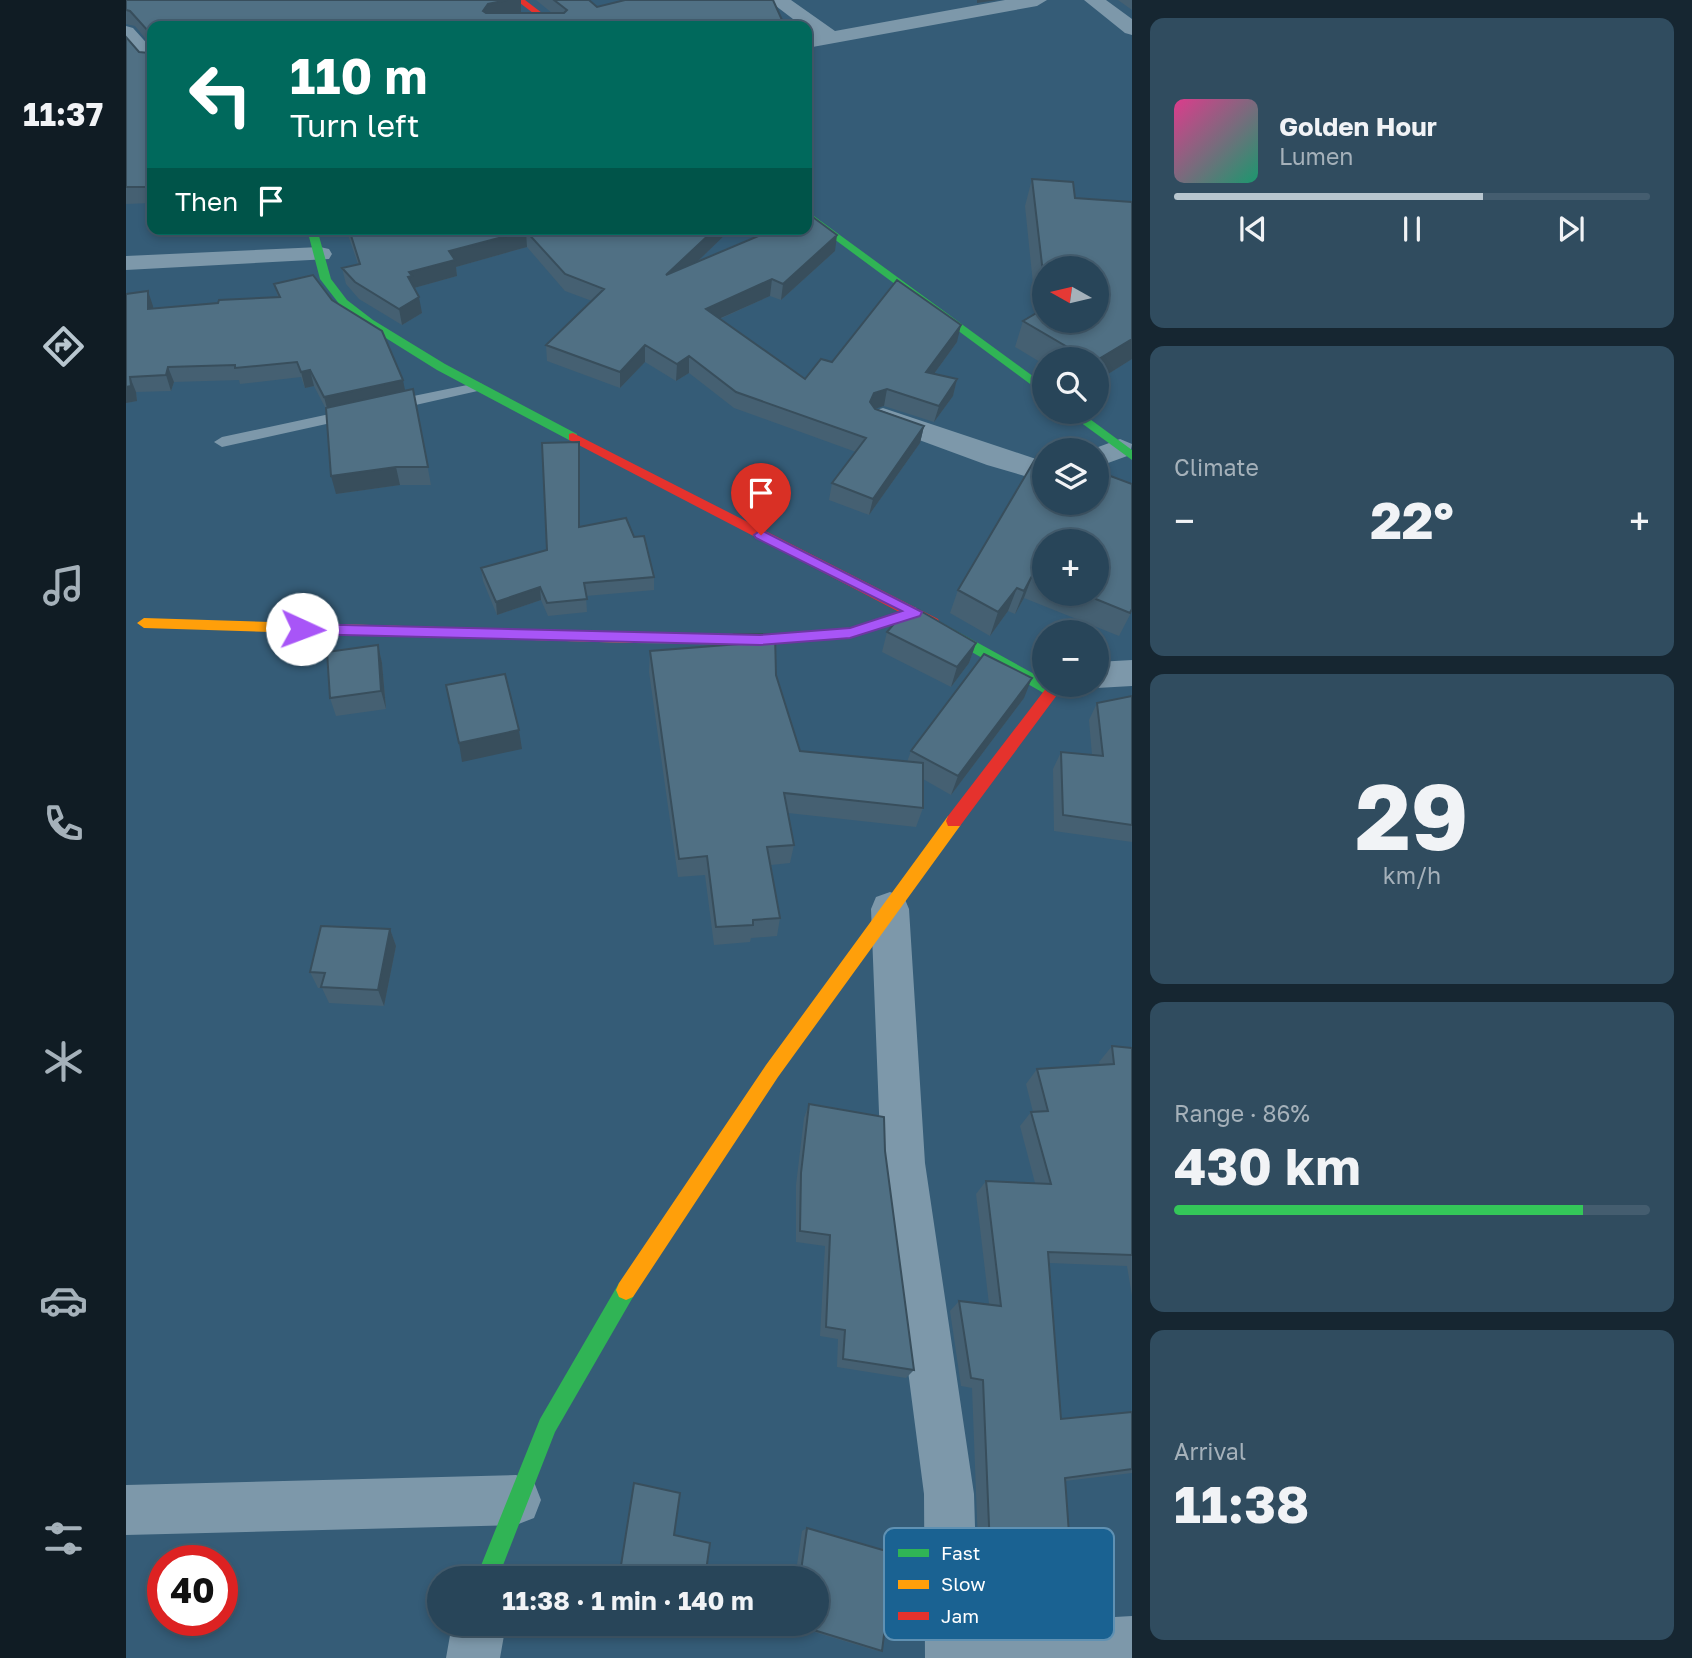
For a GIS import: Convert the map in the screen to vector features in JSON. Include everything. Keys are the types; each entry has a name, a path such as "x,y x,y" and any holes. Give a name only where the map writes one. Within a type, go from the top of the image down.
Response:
{"street":[{"path":"520,0 549,21"},
{"path":"778,0 808,21"},
{"path":"812,41 1037,0"},
{"path":"1094,0 1132,29"},
{"path":"519,21 549,21"},
{"path":"812,24 830,36"},
{"path":"126,32 147,55"},
{"path":"812,218 1032,381"},
{"path":"314,235 329,286 347,307 477,387 1032,674"},
{"path":"126,263 320,254"},
{"path":"883,417 1032,468"},
{"path":"1085,424 1117,454"},
{"path":"144,623 486,635 760,640 850,633 915,612"},
{"path":"1109,675 1132,674"},
{"path":"491,1566 547,1426 610,1313 772,1071 890,909 1052,697"},
{"path":"890,909 903,1163 948,1493 949,1528"},
{"path":"126,1510 516,1500"},
{"path":"473,1658 477,1636"},
{"path":"952,1655 1132,1643"}],"lane":[{"path":"222,442 477,387"}],"building":[{"path":"126,0 507,0 488,4 483,11 564,13 567,10 554,0 589,0 597,7 625,0 773,0 782,20 147,21 147,30 126,10"},
{"path":"126,37 139,52 147,53 147,187 126,187"},
{"path":"1032,179 1073,182 1075,198 1132,202 1132,339 1109,353 1109,347 1067,347 1044,333 1110,332 1110,256 1041,256"},
{"path":"812,216 837,235 783,284 772,279 706,309 805,379 821,359 832,362 897,280 961,325 926,372 957,379 939,406 887,389 874,393 870,402 875,409 924,426 873,499 832,483 866,438 736,392 689,356 677,364 645,345 620,372 546,345 604,289 565,274 530,235 709,235 666,275 761,235 812,235"},
{"path":"351,235 511,235 449,251 455,260 409,272 412,276 408,277 419,297 399,309 355,282 342,268 360,264"},
{"path":"313,275 332,300 382,331 403,380 324,397 310,370 301,372 297,362 235,368 235,365 168,367 166,375 130,377 131,386 126,387 126,294 148,291 148,309 218,303 219,300 280,297 274,284"},
{"path":"1032,316 1032,326 1023,321"},
{"path":"413,389 428,467 396,467 331,476 326,408"},
{"path":"579,442 579,527 626,518 634,537 644,536 654,577 584,583 587,599 547,603 540,587 496,602 481,568 547,550 542,443"},
{"path":"1032,464 1032,515 1109,515 1109,475 1132,484 1130,613 1109,604 1109,529 1032,529 1032,576 1024,591 1017,588 998,612 958,590"},
{"path":"917,609 976,643 957,667 887,632 903,613"},
{"path":"734,634 775,634 776,675 800,751 923,763 923,808 784,793 794,845 767,847 780,918 753,920 753,925 716,927 707,856 679,859 650,651 738,644"},
{"path":"378,645 381,691 330,698 327,652"},
{"path":"984,654 1032,678 958,776 911,751"},
{"path":"505,674 519,730 459,743 446,685"},
{"path":"1132,696 1132,825 1063,815 1061,752 1103,756 1097,703"},
{"path":"321,926 390,929 378,990 321,987 325,973 310,972"},
{"path":"1112,1046 1132,1048 1132,1255 1048,1252 1061,1419 1132,1412 1132,1469 1065,1478 1069,1528 989,1528 983,1380 971,1378 959,1301 1001,1306 986,1181 1051,1184 1031,1112 1048,1111 1037,1069 1114,1064"},
{"path":"809,1104 884,1117 885,1151 914,1370 843,1359 845,1330 826,1327 830,1235 800,1231 801,1173"},
{"path":"634,1483 680,1493 674,1535 710,1543 707,1566 621,1566"},
{"path":"807,1528 884,1550 882,1651 829,1635 829,1566 802,1566"}],"traffic: fast":[{"path":"812,218 1032,381"},
{"path":"314,235 329,285 369,323 441,367 573,437"},
{"path":"1089,424 1132,456"},
{"path":"632,638 760,640 850,633 915,612"},
{"path":"933,623 1032,680"},
{"path":"492,1566 547,1426 626,1290"}],"traffic: slow":[{"path":"144,623 632,638"},
{"path":"626,1290 772,1071 954,821"}],"traffic: jam":[{"path":"520,0 548,21"},
{"path":"573,437 933,623"},
{"path":"954,821 1047,697"}],"route":[{"path":"302,629 760,640 850,633 915,612 761,535"}]}
